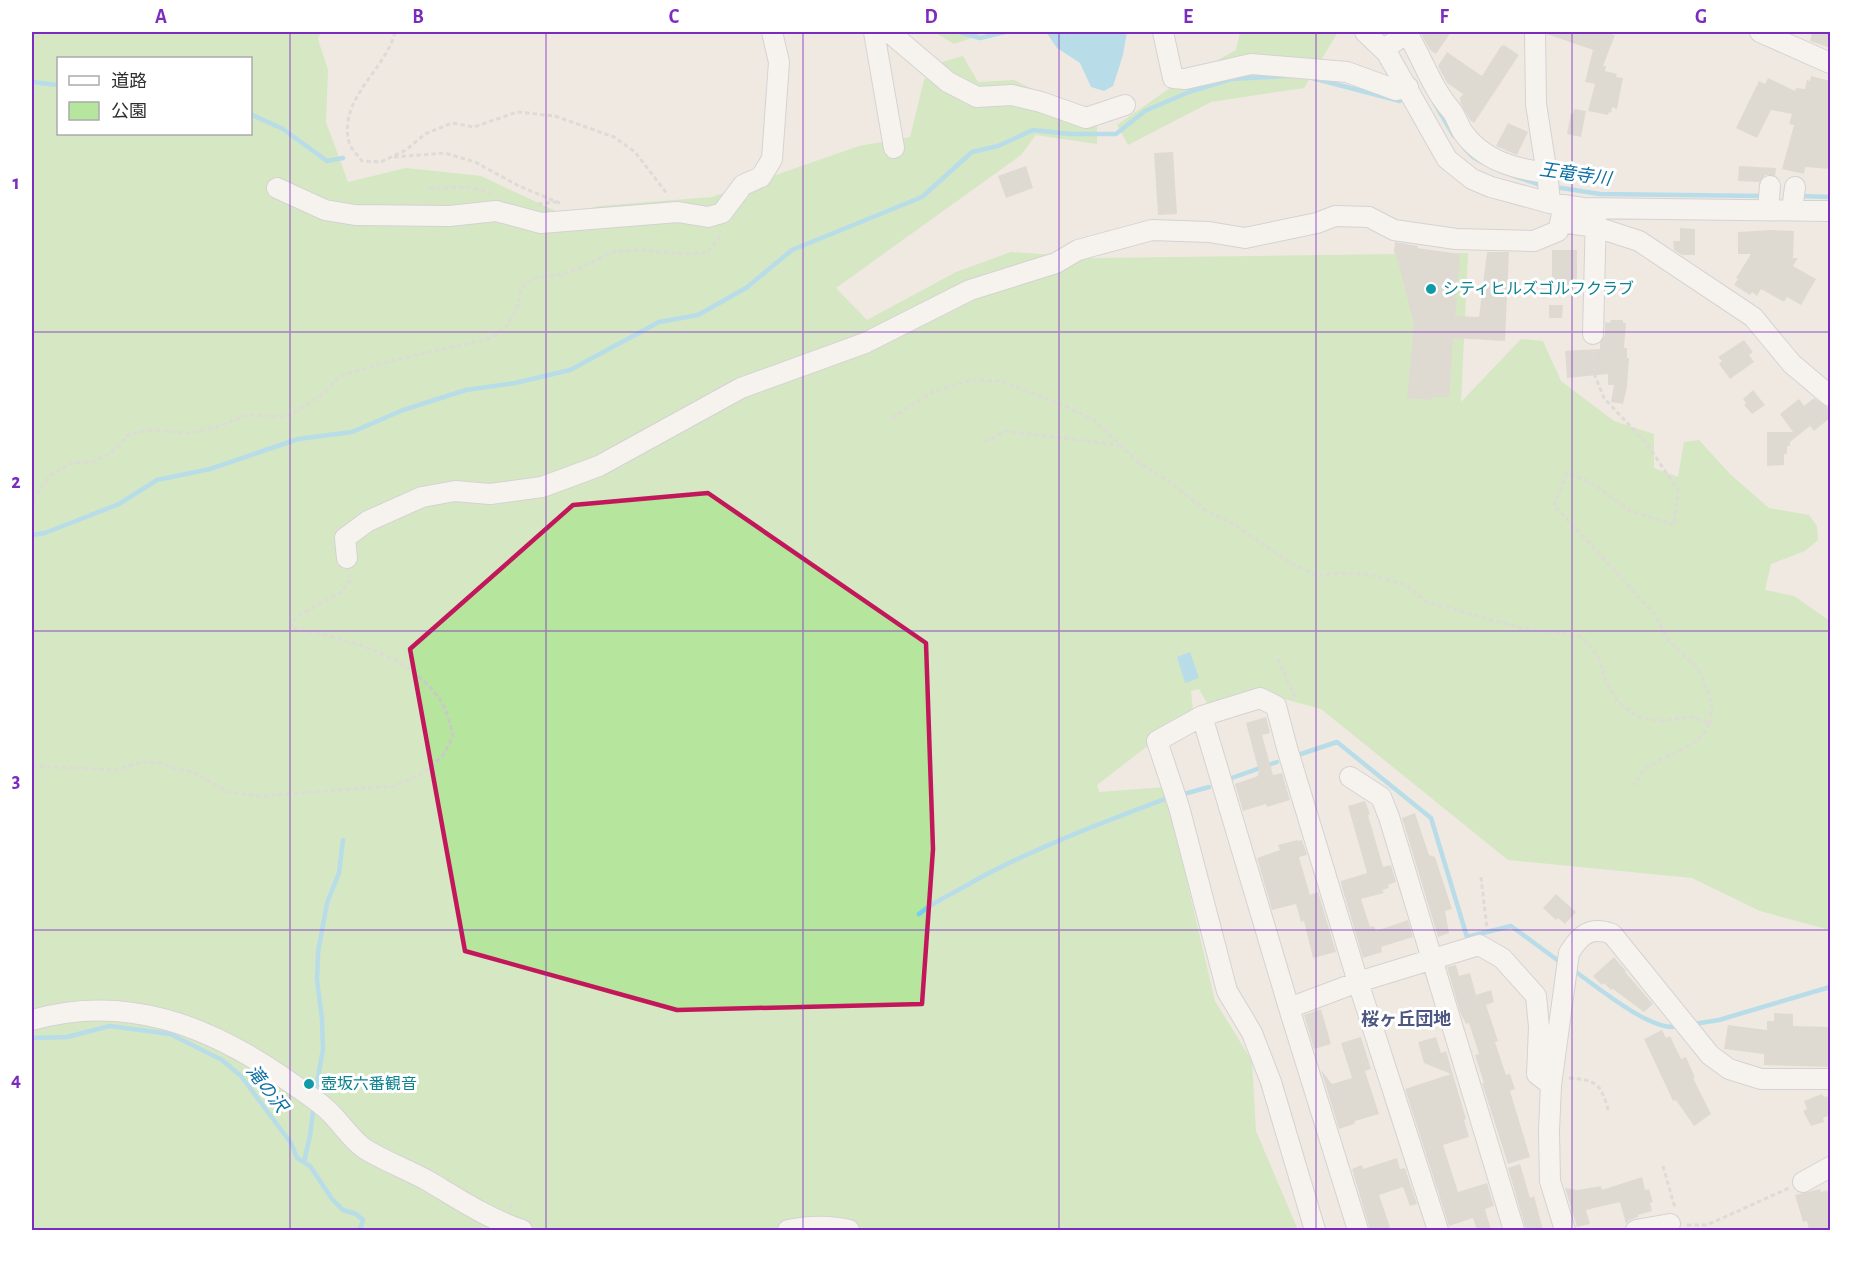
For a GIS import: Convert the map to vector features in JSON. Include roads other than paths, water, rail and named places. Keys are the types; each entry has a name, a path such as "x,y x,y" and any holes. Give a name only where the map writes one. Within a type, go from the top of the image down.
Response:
{"street":[{"path":"277,188 325,210 355,215 449,216 496,211 541,223 678,212 708,217 722,213 743,184 761,177 772,159 778,62 772,32"},
{"path":"874,32 894,148"},
{"path":"890,32 948,82 977,97 1012,95 1041,102 1086,118 1125,105"},
{"path":"1164,32 1173,78 1185,79 1251,64 1347,72 1396,90 1408,87"},
{"path":"1365,32 1393,43 1408,87 1447,159 1472,179 1491,187 1553,197 1639,241 1753,317 1792,364 1830,396"},
{"path":"347,558 345,538 368,521 422,497 455,491 490,494 542,486 599,466 741,388 865,343 970,290 1056,263 1078,250 1152,230 1209,232 1245,238 1317,223 1335,216 1369,217 1394,230 1456,239 1534,241 1558,231 1536,104 1535,32"},
{"path":"1760,32 1830,63"},
{"path":"1393,43 1407,33 1421,56 1426,74 1463,132 1494,160 1522,170 1553,197"},
{"path":"1596,217 1649,209 1769,198 1794,198 1830,211"},
{"path":"1639,241 1649,209"},
{"path":"1593,334 1596,217"},
{"path":"1315,1230 1271,1082 1252,1033 1227,992 1179,807 1156,741 1202,716 1260,698 1276,706 1358,982 1438,1230"},
{"path":"1202,716 1358,1230"},
{"path":"1350,777 1381,797 1389,817 1514,1230"},
{"path":"1564,1230 1550,1181 1549,1131 1552,1081 1569,953 1577,940 1587,933 1599,929 1612,934 1710,1055 1729,1069 1761,1079 1830,1079"},
{"path":"1289,1008 1358,982 1479,945 1502,958 1536,996 1539,1027 1538,1074 1552,1081"},
{"path":"32,1020 48,1015 115,1011 149,1014 194,1027 229,1044 324,1107 364,1148 502,1223 522,1230"},
{"path":"1803,1182 1830,1167"},
{"path":"1636,1230 1674,1224"},
{"path":"788,1230 806,1226 832,1226 849,1230"}],"water":[{"path":"1049,32 1127,32 1123,55 1113,86 1104,91 1091,87 1080,63 1057,48 1048,35"},
{"path":"1190,652 1199,678 1185,683 1177,657"}],"waterway":[{"path":"959,32 980,38 1005,32"},
{"path":"32,535 45,533 119,504 157,480 210,469 298,439 352,432 403,410 466,390 515,383 570,370 659,322 698,315 746,288 792,250 922,197 972,152 998,146 1033,130 1070,134 1116,134 1145,111 1189,92 1231,79 1286,76"},
{"path":"1312,78 1400,101"},
{"path":"32,82 57,85"},
{"name":"王竜寺川","path":"1434,102 1454,136"},
{"path":"252,115 283,129 327,161 343,158"},
{"name":"王竜寺川","path":"1465,149 1482,162"},
{"name":"王竜寺川","path":"1500,171 1543,186"},
{"name":"王竜寺川","path":"1555,187 1600,194 1765,196"},
{"name":"王竜寺川","path":"1800,196 1830,197"},
{"path":"1295,756 1337,742 1431,818 1467,937 1511,926 1560,962"},
{"path":"1226,780 1277,762"},
{"path":"1184,794 1209,787"},
{"path":"919,914 929,906 1036,850 1165,799"},
{"path":"315,1094 323,1049 317,980 318,952 327,903 339,873 343,840"},
{"path":"1573,970 1636,1013 1662,1025 1673,1027"},
{"path":"1694,1024 1719,1020 1830,987"},
{"name":"滝の沢","path":"32,1038 67,1037 110,1026 170,1034 222,1060 241,1076 291,1143 297,1158 310,1166 332,1199 343,1210 356,1214 363,1220 360,1230"},
{"path":"304,1162 314,1105"}],"place":[{"name":"シティヒルズゴルフクラブ","path":"1431,289"},
{"name":"壺坂六番観音","path":"309,1084"}],"district":[{"name":"桜ヶ丘団地","path":"1406,1020"}]}
